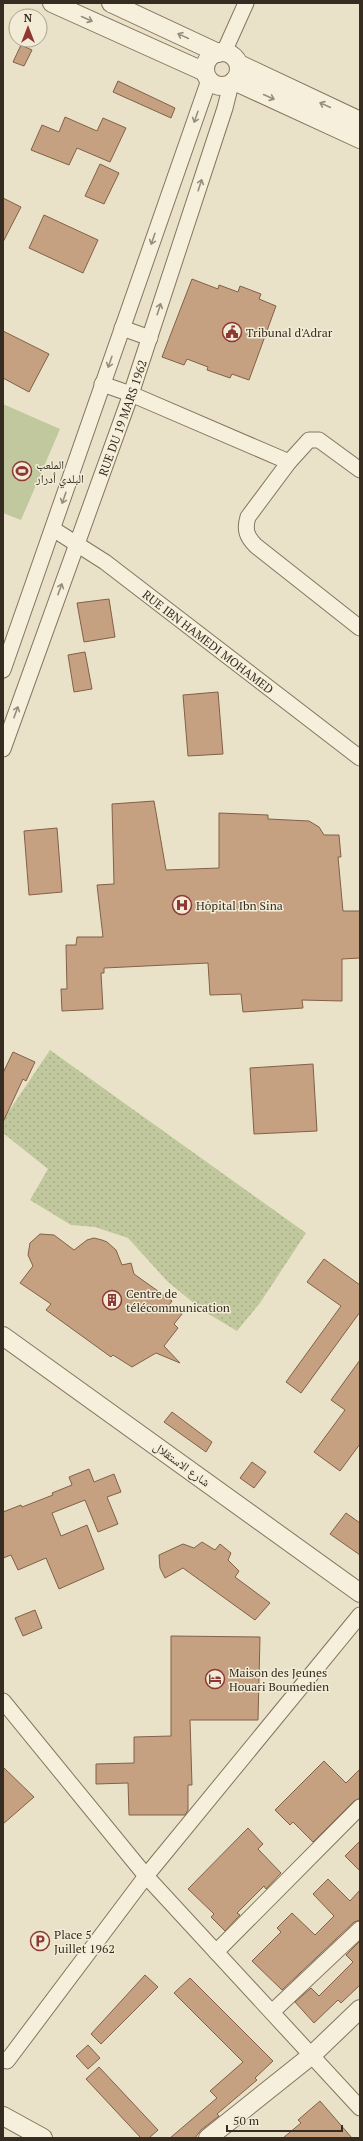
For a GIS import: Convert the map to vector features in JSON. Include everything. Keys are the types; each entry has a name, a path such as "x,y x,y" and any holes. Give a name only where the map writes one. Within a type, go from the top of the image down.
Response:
{"street":[{"path":"52,3 144,44 207,76 218,86 232,83 360,139"},
{"path":"111,3 154,23 233,56 239,64 360,121"},
{"path":"3,670 53,529 207,76 207,62 210,58 221,52 246,3"},
{"path":"144,44 154,23"},
{"path":"232,83 239,74 239,64"},
{"name":"RUE DU 19 MARS 1962","path":"3,748 76,543 132,394 232,83"},
{"path":"122,328 150,338"},
{"path":"102,384 132,394 289,462"},
{"path":"360,470 316,440 306,442 289,462 248,517 246,533 256,546 360,628"},
{"name":"RUE IBN HAMEDI MOHAMED","path":"53,529 105,562 360,758"},
{"name":"شارع الاستقلال","path":"3,1336 360,1593"},
{"path":"4,2063 146,1876 360,1615"},
{"path":"3,1701 146,1876 358,2104"},
{"path":"216,1952 360,1808"},
{"path":"272,2012 360,1929"},
{"path":"208,2138 312,2055 360,2009"},
{"path":"3,2116 43,2138"}],"green space":[{"name":"الملعب البلدي أدرار","path":"3,404 60,429 21,520 3,513"},
{"path":"50,1050 306,1233 260,1303 237,1331 202,1310 167,1281 128,1238 95,1227 71,1225 30,1200 48,1169 3,1133 3,1120"}],"building":[{"path":"20,48 28,48 32,50 24,66 13,62"},
{"path":"118,81 175,108 171,118 113,92"},
{"path":"65,117 97,131 103,118 126,128 110,162 77,148 69,165 31,150 42,125 59,132"},
{"path":"100,164 119,173 104,204 85,196"},
{"path":"3,198 21,207 3,242"},
{"path":"44,215 98,240 83,273 29,248"},
{"name":"Tribunal d'Adrar","path":"192,279 218,289 219,285 238,292 240,286 261,294 259,299 276,306 249,380 232,374 230,378 207,370 208,367 187,359 184,365 162,357"},
{"path":"3,331 49,354 29,392 3,378"},
{"path":"109,599 115,637 84,642 77,603"},
{"path":"85,652 92,689 74,692 68,655"},
{"path":"218,692 223,754 188,756 183,695"},
{"path":"154,801 166,870 219,868 219,813 268,815 268,819 309,821 319,827 324,835 339,835 341,857 338,857 343,911 360,911 360,958 342,959 342,1001 302,1000 303,1008 243,1012 241,994 210,995 208,963 104,968 104,973 101,973 103,1009 62,1011 61,989 67,989 66,945 76,945 77,937 103,937 97,885 114,884 112,804"},
{"path":"57,828 62,892 29,895 24,831"},
{"path":"13,1052 35,1062 26,1081 23,1079 3,1122 3,1073"},
{"path":"313,1064 317,1131 254,1134 250,1068"},
{"name":"Centre de télécommunication","path":"40,1234 54,1235 74,1250 87,1240 94,1238 102,1240 107,1242 116,1250 122,1265 131,1263 134,1274 172,1301 169,1305 182,1314 174,1324 178,1328 164,1346 180,1363 156,1353 132,1367 113,1355 111,1357 46,1310 51,1304 20,1283 33,1266 28,1255 30,1243"},
{"path":"324,1259 360,1285 360,1312 301,1393 286,1382 341,1306 307,1282"},
{"path":"360,1360 360,1444 340,1471 314,1452 345,1410 331,1400"},
{"path":"172,1412 212,1442 206,1452 164,1422"},
{"path":"252,1462 266,1472 254,1488 240,1478"},
{"path":"89,1469 94,1482 114,1474 121,1492 107,1497 118,1524 98,1532 85,1500 52,1513 61,1536 87,1525 104,1569 59,1589 46,1558 18,1570 11,1555 3,1558 3,1512 21,1505 22,1507 53,1495 52,1493 72,1485 69,1477"},
{"path":"346,1513 360,1523 360,1555 330,1534"},
{"path":"202,1542 215,1550 220,1544 231,1553 228,1560 239,1571 235,1577 270,1603 255,1620 183,1568 165,1578 160,1568 159,1555 183,1544 194,1548"},
{"path":"35,1610 42,1628 23,1636 15,1618"},
{"path":"171,1636 260,1637 258,1720 190,1720 192,1785 188,1785 188,1810 185,1815 129,1815 128,1783 96,1784 96,1764 134,1763 134,1737 171,1736"},
{"path":"324,1761 346,1783 360,1769 360,1798 354,1801 313,1842 293,1822 290,1825 275,1810"},
{"path":"3,1767 34,1797 3,1824"},
{"path":"248,1828 263,1844 258,1849 281,1873 266,1889 264,1886 237,1913 240,1915 225,1931 211,1917 214,1914 188,1889"},
{"path":"360,1841 360,1871 345,1856"},
{"path":"328,1879 350,1901 360,1890 360,1920 354,1922 282,1990 252,1961 281,1932 277,1928 292,1913 315,1935 334,1916 313,1894"},
{"path":"360,1941 360,1985 341,2003 338,2000 314,2023 295,2002 311,1988 319,1996 353,1962 346,1955"},
{"path":"145,1975 158,1987 101,2044 91,2034"},
{"path":"190,1978 273,2061 255,2078 257,2080 217,2114 219,2116 201,2130 195,2138 170,2138 217,2098 210,2091 243,2062 174,1993"},
{"path":"88,2045 100,2058 88,2069 76,2056"},
{"path":"99,2067 158,2130 149,2138 141,2138 86,2079"},
{"path":"320,2101 352,2138 283,2138 301,2123 298,2120"}],"place":[{"name":"Tribunal d'Adrar","path":"232,332"},
{"name":"الملعب البلدي أدرار","path":"22,471"},
{"name":"Hôpital Ibn Sina","path":"182,905"},
{"name":"Centre de télécommunication","path":"112,1300"},
{"name":"Maison des Jeunes Houari Boumedien","path":"215,1679"},
{"name":"Place 5 Juillet 1962","path":"40,1941"}]}
